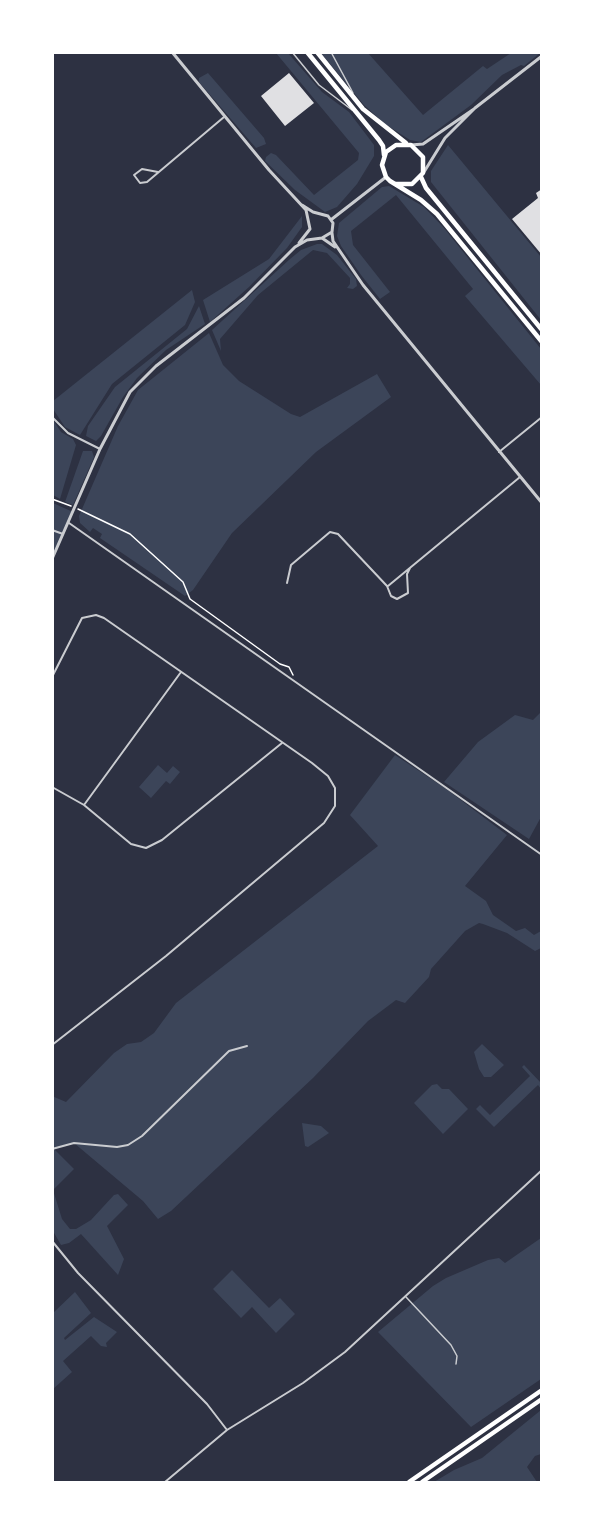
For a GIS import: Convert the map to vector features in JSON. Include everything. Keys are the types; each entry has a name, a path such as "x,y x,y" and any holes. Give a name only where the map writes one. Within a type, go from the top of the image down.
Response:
{"highway":[{"path":"307,52 383,146 383,169 386,177 437,214 542,342"},
{"path":"317,52 363,109 423,157 422,175 426,188 542,330"},
{"path":"384,158 393,146 409,145"},
{"path":"396,184 412,184 422,175"},
{"path":"409,1482 542,1390"},
{"path":"422,1482 542,1399"}],"street":[{"path":"52,559 119,409 141,380 244,298 296,247 310,229 302,205 224,117 172,52"},
{"path":"409,145 423,144 475,108 542,56"},
{"path":"422,175 445,138 475,108"},
{"path":"158,172 138,169 134,175 140,183 144,183 158,172 224,117"},
{"path":"332,219 386,177"},
{"path":"302,205 332,219"},
{"path":"310,224 320,214"},
{"path":"332,219 332,232 338,249 380,307 542,503"},
{"path":"310,229 338,249"},
{"path":"296,247 312,238 321,238 332,232"},
{"path":"52,417 68,433 100,449"},
{"path":"499,452 542,417"},
{"path":"387,586 520,477"},
{"path":"69,523 542,855"},
{"path":"52,530 63,534"},
{"path":"287,583 291,565 330,532 338,534 387,586 391,596 397,599 404,598 409,588 407,574 410,568"},
{"path":"52,677 77,624 82,618 96,615 328,776 335,788 335,806 324,823 199,929 52,1045"},
{"path":"84,805 181,672"},
{"path":"52,787 84,805 131,844 151,846 282,743"},
{"path":"52,946 52,965"},
{"path":"52,1149 74,1143 117,1147 128,1145 142,1136 229,1051 247,1046"},
{"path":"165,1482 227,1430 319,1372 406,1297 542,1170"},
{"path":"52,1241 78,1273 207,1404 227,1430"}],"lane":[{"path":"292,52 319,85 358,114"},
{"path":"331,52 363,109"},
{"path":"406,1297 451,1346 457,1356 456,1364"}],"path":[{"path":"92,514 130,534 180,579 190,599 280,664 290,667"}],"shaded area":[{"path":"276,53 288,53 322,92 349,112 374,145 374,156 357,184 337,207 325,212 295,190 265,161 266,157 271,153 276,155 314,195 358,160 359,153"},
{"path":"321,53 368,53 423,115 483,66 487,69 511,53 540,53 524,66 521,65 502,75 471,105 421,142 410,140 385,124 364,105"},
{"path":"208,73 264,138 266,144 256,148 199,82 199,78"},
{"path":"448,145 541,257 541,320 431,182 431,171"},
{"path":"389,186 424,207 444,228 541,349 541,385 465,296 473,289 396,195 351,231 353,245 390,292 380,299 361,275 341,246 337,236 339,223 382,187"},
{"path":"302,216 302,227 287,248 210,322 203,300 269,259"},
{"path":"322,244 337,255 356,279 357,286 353,289 347,288 350,278 327,253 313,250 258,295 220,339 221,351 212,330 290,259 301,250"},
{"path":"192,290 195,302 185,325 112,384 80,435 65,427 53,409 53,401"},
{"path":"199,306 205,324 166,350 137,378 96,441 86,436 88,426 115,387 187,329"},
{"path":"209,333 223,365 239,381 291,414 300,417 377,374 391,397 316,452 232,533 193,590 185,596 100,538 102,534 93,528 90,532 80,523 79,516 118,426 138,390"},
{"path":"53,420 61,432 73,439 76,445 60,499 53,495"},
{"path":"83,451 92,451 94,457 73,505 65,502"},
{"path":"53,503 73,512 53,559"},
{"path":"541,712 541,817 529,839 444,782 478,742 515,715 533,720"},
{"path":"395,755 445,788 507,835 465,886 486,901 493,915 516,931 525,928 534,935 541,931 541,948 535,951 507,933 479,923 465,931 405,1003 396,1000 368,1021 313,1078 171,1211 158,1219 143,1201 74,1143 54,1149 74,1169 53,1190 62,1219 70,1229 76,1229 91,1220 114,1195 118,1194 128,1205 107,1226 124,1259 118,1275 81,1234 69,1243 61,1245 53,1231 52,1096 66,1102 114,1053 127,1044 141,1042 154,1033 176,1003 378,846 350,815"},
{"path":"158,765 167,773 173,766 180,772 170,784 166,781 151,798 139,787"},
{"path":"482,1044 504,1065 491,1077 484,1077 474,1052"},
{"path":"524,1065 541,1083 541,1089 538,1085 494,1127 476,1109 480,1105 490,1115 530,1076 522,1067"},
{"path":"437,1084 442,1089 449,1089 468,1109 443,1134 414,1103 432,1085"},
{"path":"302,1123 321,1126 329,1133 308,1147 305,1146"},
{"path":"541,1238 541,1379 471,1427 378,1332 433,1286 446,1278 488,1260 499,1258 505,1263"},
{"path":"232,1270 269,1308 280,1298 295,1314 276,1333 252,1307 241,1318 213,1289"},
{"path":"75,1292 91,1313 64,1338 65,1340 94,1317 117,1332 106,1343 107,1347 101,1346 91,1336 63,1361 72,1372 53,1389 53,1313"},
{"path":"541,1410 541,1454 535,1456 527,1467 537,1482 434,1482 482,1458"}],"building":[{"path":"289,73 314,103 285,126 261,96"},
{"path":"542,189 542,255 512,219 538,198 536,193"}]}
